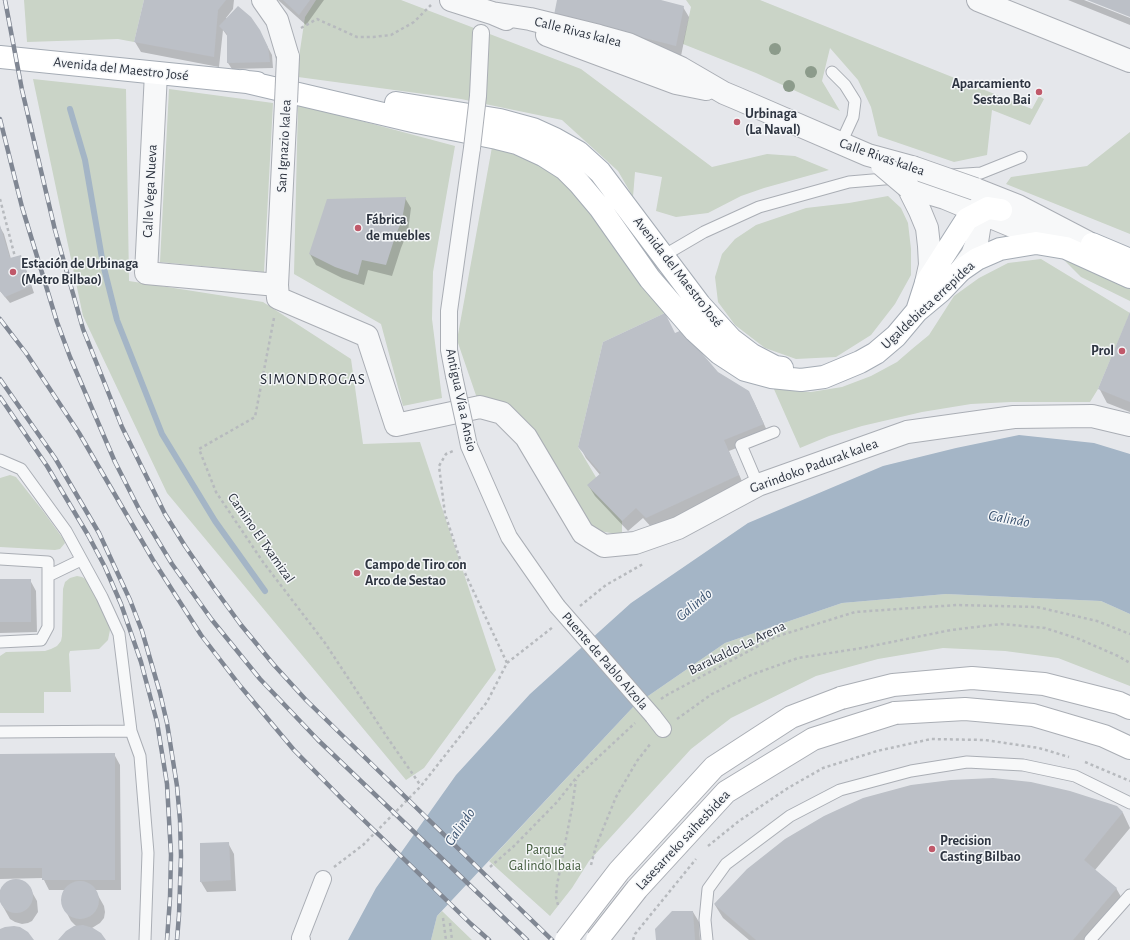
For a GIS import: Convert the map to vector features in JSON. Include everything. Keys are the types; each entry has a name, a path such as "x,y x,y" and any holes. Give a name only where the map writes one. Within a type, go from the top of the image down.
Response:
{"main road":[{"name":"Avenida del Maestro José","path":"0,57 243,81 322,96 500,120 533,129 578,152 600,172 619,195 700,305 732,339 752,355 775,367 809,371 841,370"},
{"name":"Avenida del Maestro José","path":"322,96 418,122 497,138 518,144 543,155 565,169 579,183 600,208 650,279 695,331 719,353 746,370 771,377 801,380 824,377 841,370"},
{"name":"Ugaldebieta errepidea","path":"917,312 926,283 967,219 988,208 1009,208"},
{"path":"1087,242 1130,260"},
{"name":"Ugaldebieta errepidea","path":"841,370 876,353 901,331 917,312 941,291 961,270 977,259 1000,249 1036,243 1066,248 1130,277"},
{"name":"Lasesarreko saihesbidea","path":"566,940 619,871 714,767 791,717 841,698 893,685 972,678 1044,684 1119,703 1130,708"},
{"name":"Lasesarreko saihesbidea","path":"597,940 637,888 726,792 813,739 895,713 965,709 1033,715 1104,736 1130,748"}],"street":[{"name":"San Ignazio kalea","path":"263,0 277,20 288,57 278,292"},
{"name":"Calle Rivas kalea","path":"451,0 492,13 527,28 676,83 724,93 841,143 893,168 945,198 1066,248"},
{"path":"978,0 1130,61"},
{"name":"Antigua Vía a Ansio","path":"481,34 478,96 449,311 448,350 469,446 509,537 557,606"},
{"name":"Calle Vega Nueva","path":"156,73 146,273 278,292 367,336 396,425 480,408"},
{"name":"Calle Rivas kalea","path":"893,168 975,189 1009,208"},
{"name":"Calle Rivas kalea","path":"893,168 951,189 975,201 980,212"},
{"path":"893,168 920,211 927,228 930,265 926,283"},
{"path":"1009,208 1087,242"},
{"path":"961,270 972,255 977,242 980,212"},
{"name":"Garindoko Padurak kalea","path":"480,408 502,413 526,437 583,534 604,546 636,543 678,528 758,485 907,432 1014,417 1092,416 1130,425"},
{"name":"Puente de Pablo Alzola","path":"557,606 645,718 663,729"},
{"path":"302,940 300,938 323,879"}],"lane":[{"path":"832,72 845,85 855,101 853,117 841,143"},
{"path":"663,256 704,232 759,207 849,182 981,173 1021,157"},
{"path":"758,485 741,445 774,432"},
{"path":"0,460 21,469 66,530 102,597 119,634 131,731 140,756 148,853 145,940"},
{"path":"0,559 48,562 48,627 41,640 0,642"},
{"path":"48,576 81,560"},
{"path":"0,732 131,731"},
{"path":"707,940 705,920 708,889 726,864 790,816 840,790 911,771 974,762 1023,765 1075,776 1130,803"},
{"path":"1090,940 1130,895"}],"path":[{"path":"282,34 307,26 317,19 357,37 391,35 414,22 436,0"},
{"path":"0,199 15,257"},
{"name":"Camino El Txamizal","path":"278,292 255,417 199,449 216,492 263,562 325,643 386,737 421,786"},
{"path":"469,446 446,454 439,466 445,514 464,571 507,663"},
{"path":"575,610 606,585 646,562"},
{"name":"Barakaldo-La Arena","path":"659,700 775,637 855,612 957,605 1037,607 1097,621 1130,634"},
{"path":"323,879 328,872 364,845 421,786 488,702 507,663 557,624"},
{"path":"490,867 514,846 556,802 576,778 611,744 645,718"},
{"path":"558,905 556,885 572,808 576,778"},
{"path":"443,918 446,940"},
{"path":"450,923 452,940"}],"green space":[{"path":"24,0 144,0 134,42 118,39 27,42"},
{"path":"316,0 401,0 581,69 712,167 767,154 795,156 829,170 741,196 708,213 676,217 656,211 662,177 635,172 633,197 618,171 562,120 461,99 298,77 299,57 305,17"},
{"path":"686,0 760,0 1032,109 1039,96 1044,99 1030,125 992,110 987,155 954,162 878,136 871,107 858,80 830,48 822,81 840,111 756,73 683,44 691,7"},
{"path":"33,79 126,89 129,281 263,302 351,359 363,444 420,442 496,670 424,768 406,780 167,493 83,316"},
{"path":"169,89 273,103 264,272 160,262"},
{"path":"298,104 455,146 433,272 432,319 442,398 403,406 381,324 294,274"},
{"path":"1130,132 1130,234 1006,184 1011,177 1087,166"},
{"path":"492,147 547,166 602,220 665,313 603,342 578,447 622,521 622,535 594,530 520,420 480,407 457,340"},
{"path":"888,196 901,208 908,223 911,249 911,275 895,304 871,335 836,357 796,359 765,348 735,325 718,302 715,277 722,254 735,239 756,225 806,208 849,203"},
{"path":"1060,256 1130,281 1130,301 1081,277"},
{"path":"1041,259 1130,313 1098,389 1090,402 1011,402 971,404 922,412 862,426 829,436 800,448 773,387 793,391 811,392 842,387 871,376 897,362 929,335 954,296 979,278 1008,263"},
{"path":"10,475 16,477 64,540 65,543 60,549 0,547 0,478"},
{"path":"77,576 87,580 109,622 110,630 108,640 99,649 70,651 71,692 44,692 44,713 0,713 0,656 6,652 45,651 57,646 61,641 62,636 63,589 65,582 70,578"},
{"name":"Parque Galindo Ibaia","path":"946,594 1101,601 1130,614 1130,686 1058,658 1005,651 943,648 878,659 816,676 731,718 691,749 589,861 572,888 550,916 489,861 635,705 725,643 842,603"},
{"path":"442,911 472,940 431,940 437,916"}],"water":[{"name":"Galindo","path":"1019,435 1094,443 1130,454 1130,614 1101,601 946,594 842,603 725,643 635,705 437,916 431,940 348,940 376,888 456,775 530,694 631,603 748,523 883,466 956,448"}],"building":[{"path":"144,0 226,0 218,10 214,57 134,42"},
{"path":"283,0 310,0 299,15"},
{"path":"557,0 661,0 684,6 676,46 554,15"},
{"path":"1087,0 1130,0 1130,17"},
{"path":"238,6 251,17 260,30 268,47 270,62 227,63 227,34 219,26"},
{"name":"Fábrica de muebles","path":"406,197 402,220 386,265 362,260 358,275 335,267 309,254 327,199"},
{"name":"Estación de Urbinaga (Metro Bilbao)","path":"0,225 10,258 21,255 31,286 5,297 0,291"},
{"name":"Prol","path":"1130,312 1130,402 1098,389"},
{"path":"665,313 675,333 682,330 718,372 749,391 764,424 724,440 739,475 646,518 636,508 622,521 587,485 601,473 578,447 603,342"},
{"path":"0,579 31,579 31,622 0,622"},
{"path":"115,753 115,880 42,880 42,868 0,868 0,754"},
{"name":"Precision Casting Bilbao","path":"993,778 1031,782 1070,791 1117,806 1123,812 1084,860 1117,888 1073,940 756,940 714,904 747,869 785,839 824,816 863,798 911,785 951,780"},
{"path":"229,842 231,880 200,882 200,843"},
{"path":"19,879 28,884 32,889 32,903 28,908 23,912 13,913 9,912 0,903 -1,893 0,889 9,880"},
{"path":"76,881 84,881 94,886 98,893 98,907 94,914 84,919 76,919 66,914 64,911 61,904 61,896 66,886 69,884"},
{"path":"672,911 693,911 695,940 656,940 655,929"},
{"path":"83,925 93,928 101,933 106,940 58,940 66,931 74,926"},
{"path":"14,926 20,927 28,932 34,940 0,940 0,929"}],"waterway":[{"path":"70,109 85,160 103,264 117,320 162,434 215,521 265,591"}],"railway":[{"path":"5,0 22,90 55,230 83,329 122,427 165,514 214,588 241,625 274,665 306,700 552,940"},
{"path":"0,119 22,207 57,322 70,357 115,462 140,511 172,564 212,620 260,679 318,740 527,940"},
{"path":"0,319 26,353 79,433 153,560 201,635 241,687 294,750 345,802 489,940"},
{"path":"0,379 55,458 99,533 130,600 142,631 167,723 177,786 181,856 177,940"},
{"path":"0,397 47,466 88,535 105,567 121,604 141,662 157,722 167,784 171,855 167,940"}],"place":[{"name":"Aparcamiento Sestao Bai","path":"1039,92"},
{"name":"Urbinaga (La Naval)","path":"737,122"},
{"name":"Fábrica de muebles","path":"358,228"},
{"name":"Estación de Urbinaga (Metro Bilbao)","path":"13,272"},
{"name":"Prol","path":"1122,351"},
{"name":"Campo de Tiro con Arco de Sestao","path":"357,573"},
{"name":"Precision Casting Bilbao","path":"932,849"}],"district":[{"name":"SIMONDROGAS","path":"313,379"}]}
